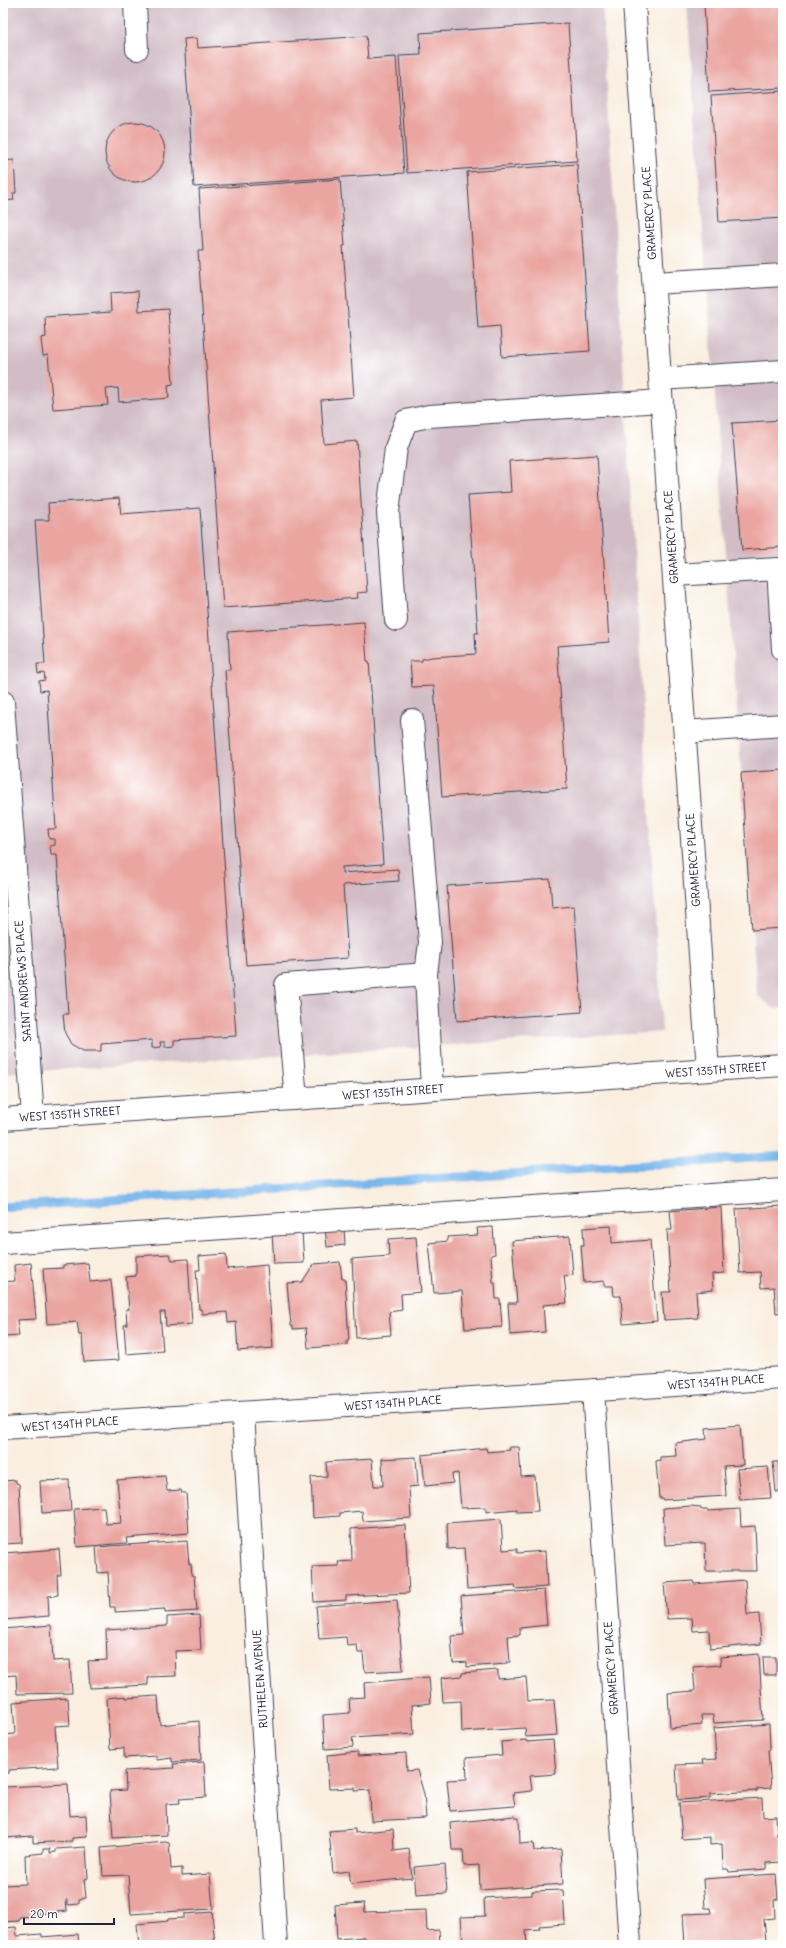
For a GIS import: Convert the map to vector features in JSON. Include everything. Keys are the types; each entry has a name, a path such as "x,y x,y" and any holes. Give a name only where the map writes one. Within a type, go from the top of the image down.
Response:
{"street":[{"path":"135,3 137,49"},
{"name":"GRAMERCY PLACE","path":"634,3 708,1070"},
{"path":"654,283 783,275"},
{"path":"660,379 783,371"},
{"path":"396,620 388,512 396,448 406,421 429,416 662,401"},
{"path":"674,575 778,569 783,649"},
{"name":"SAINT ANDREWS PLACE","path":"3,702 33,1117"},
{"path":"412,720 430,942 426,974 432,1089"},
{"path":"685,732 783,725"},
{"path":"296,1099 286,985 426,974"},
{"name":"WEST 135TH STREET","path":"3,1119 783,1065"},
{"path":"3,1243 783,1190"},
{"name":"WEST 134TH PLACE","path":"3,1428 783,1378"},
{"name":"GRAMERCY PLACE","path":"593,1390 630,1945"},
{"name":"RUTHELEN AVENUE","path":"243,1413 276,1945"}],"shaded area":[{"path":"3,3 602,3 662,1032 3,1073"},
{"path":"687,3 783,3 783,1008 775,1009 757,995"}],"building":[{"path":"704,3 783,3 783,88 709,92"},
{"path":"568,23 577,161 407,173 399,56 421,55 420,33"},
{"path":"366,36 368,59 396,57 404,173 194,187 184,39 197,38 198,48"},
{"path":"783,91 783,218 719,222 711,96"},
{"path":"135,122 152,127 160,135 165,152 160,169 152,177 135,182 118,177 110,169 105,152 110,135 118,127"},
{"path":"14,160 16,193 13,193 14,200 3,201 3,161"},
{"path":"577,164 590,351 502,357 500,326 478,328 467,172"},
{"path":"340,179 345,246 343,246 354,397 321,400 324,444 357,441 367,592 357,593 358,598 223,608 198,251 203,251 199,189"},
{"path":"138,291 139,311 168,309 173,384 168,385 169,398 119,402 118,388 106,389 108,405 53,409 48,355 43,356 41,338 46,337 45,317 111,312 110,293"},
{"path":"783,420 783,547 742,550 732,423"},
{"path":"597,455 609,642 557,646 567,789 442,797 434,686 412,687 410,661 422,661 422,659 432,657 476,654 475,633 478,633 468,495 511,492 509,461"},
{"path":"119,498 121,514 200,508 236,1036 174,1040 174,1046 165,1047 165,1042 160,1042 161,1047 152,1048 152,1040 101,1044 101,1051 83,1051 71,1044 65,1033 63,1014 68,1014 57,855 51,855 50,846 55,845 55,839 49,839 48,829 56,829 47,690 40,691 39,681 45,680 44,673 38,674 37,664 45,664 35,520 49,520 48,503"},
{"path":"364,622 367,661 369,661 383,864 342,867 342,873 398,869 399,881 343,885 348,958 246,965 225,670 230,670 228,632"},
{"path":"783,770 783,928 752,930 741,773"},
{"path":"550,879 552,908 574,906 582,1012 457,1021 447,886"},
{"path":"783,1206 783,1312 776,1313 774,1287 761,1288 760,1272 740,1273 736,1209"},
{"path":"721,1207 724,1273 712,1274 713,1290 696,1292 698,1318 664,1320 662,1292 671,1292 667,1230 672,1230 670,1211"},
{"path":"611,1226 612,1243 650,1240 657,1321 623,1324 621,1296 614,1296 613,1286 604,1286 604,1281 584,1283 581,1245 584,1245 583,1228"},
{"path":"344,1227 345,1245 327,1247 325,1228"},
{"path":"493,1227 495,1254 491,1255 493,1283 495,1283 496,1299 500,1299 502,1327 465,1329 462,1291 434,1293 429,1243 448,1241 447,1237 478,1235 477,1228"},
{"path":"302,1232 304,1263 274,1264 272,1233"},
{"path":"570,1236 573,1275 564,1276 567,1303 543,1305 545,1332 510,1335 508,1303 517,1303 512,1241"},
{"path":"416,1237 421,1292 401,1294 402,1310 389,1312 391,1335 356,1338 352,1259 389,1256 388,1239"},
{"path":"169,1254 172,1260 188,1259 192,1324 166,1326 165,1312 160,1312 163,1351 126,1354 124,1325 127,1325 126,1309 129,1309 126,1277 136,1276 136,1256"},
{"path":"226,1254 227,1269 267,1265 273,1348 238,1351 236,1322 228,1323 227,1312 202,1314 201,1309 199,1309 196,1270 200,1270 199,1256"},
{"path":"340,1262 342,1279 345,1279 349,1340 347,1341 347,1345 308,1348 306,1328 293,1329 293,1326 291,1326 287,1283 302,1282 314,1264"},
{"path":"31,1263 36,1319 17,1320 19,1336 4,1337 6,1363 3,1363 3,1282 15,1281 14,1265"},
{"path":"88,1263 90,1282 111,1280 119,1360 84,1362 82,1335 79,1335 77,1322 47,1324 43,1269 63,1268 63,1265"},
{"path":"740,1425 743,1465 724,1466 726,1496 663,1500 662,1498 659,1498 656,1461 660,1460 660,1457 676,1456 675,1443 707,1439 706,1428"},
{"path":"509,1447 519,1447 521,1477 535,1476 538,1511 517,1512 517,1509 486,1512 486,1507 461,1508 458,1473 452,1474 453,1483 425,1486 422,1455 486,1448 487,1452 510,1450"},
{"path":"416,1457 418,1486 409,1487 411,1518 363,1521 362,1511 340,1513 340,1516 313,1518 311,1477 327,1476 326,1462 372,1459 374,1486 383,1486 382,1459"},
{"path":"773,1462 783,1462 783,1492 776,1492"},
{"path":"768,1467 771,1498 740,1500 737,1469"},
{"path":"165,1476 167,1491 181,1490 182,1493 186,1493 189,1533 126,1538 127,1543 77,1547 74,1509 104,1507 106,1524 121,1523 117,1480"},
{"path":"16,1480 16,1483 19,1484 22,1543 3,1544 3,1481"},
{"path":"69,1480 71,1511 42,1513 40,1481"},
{"path":"691,1506 701,1507 701,1509 707,1509 708,1511 740,1509 741,1527 755,1526 757,1571 706,1571 705,1543 665,1545 663,1508"},
{"path":"501,1519 503,1550 517,1549 517,1553 545,1551 547,1587 516,1589 515,1585 467,1589 464,1548 448,1549 447,1523"},
{"path":"405,1525 409,1593 346,1596 346,1600 314,1602 312,1567 339,1566 338,1562 352,1561 351,1529"},
{"path":"187,1541 189,1564 191,1564 192,1576 194,1576 197,1611 165,1613 165,1609 115,1612 115,1607 110,1607 108,1572 98,1573 96,1547"},
{"path":"59,1549 61,1575 57,1575 58,1595 48,1596 49,1616 3,1620 3,1585 7,1584 4,1553"},
{"path":"745,1580 747,1615 759,1614 761,1644 710,1649 709,1630 693,1631 692,1618 667,1619 664,1583 693,1581 694,1584"},
{"path":"544,1590 547,1625 520,1628 520,1635 508,1636 510,1662 506,1662 506,1664 467,1667 467,1662 453,1663 451,1636 464,1635 461,1596"},
{"path":"397,1600 403,1670 365,1672 363,1653 358,1653 357,1645 347,1646 346,1637 319,1639 316,1606"},
{"path":"199,1615 201,1650 175,1651 176,1676 148,1677 148,1685 90,1688 88,1661 107,1660 106,1630 167,1626 167,1617"},
{"path":"51,1625 53,1661 70,1660 72,1693 17,1694 16,1675 3,1676 3,1629"},
{"path":"759,1654 763,1720 714,1723 713,1715 701,1715 702,1725 670,1728 668,1693 695,1691 693,1667 721,1665 720,1657"},
{"path":"763,1657 776,1657 776,1675 764,1675"},
{"path":"498,1670 498,1679 526,1677 528,1701 554,1700 557,1735 526,1737 525,1728 462,1732 461,1701 443,1702 441,1678 462,1676 462,1673"},
{"path":"429,1677 431,1703 412,1705 414,1734 352,1738 353,1747 325,1749 323,1715 350,1713 349,1698 365,1697 364,1683"},
{"path":"126,1696 126,1698 158,1696 160,1725 199,1721 201,1760 172,1762 172,1758 157,1760 156,1756 124,1758 124,1748 110,1749 107,1698"},
{"path":"68,1698 70,1725 55,1726 58,1767 9,1770 9,1773 3,1774 3,1735 15,1734 13,1702"},
{"path":"769,1724 770,1750 768,1750 771,1788 757,1789 757,1791 710,1794 710,1798 678,1800 676,1765 703,1764 702,1760 716,1759 714,1728"},
{"path":"526,1740 527,1742 553,1740 556,1774 530,1776 532,1791 513,1793 515,1806 450,1811 447,1780 467,1779 466,1758 502,1755 501,1742"},
{"path":"358,1752 358,1756 406,1753 407,1771 417,1770 424,1794 426,1818 371,1821 370,1790 355,1791 355,1788 329,1789 327,1755"},
{"path":"204,1762 206,1797 179,1799 180,1803 166,1804 167,1835 113,1838 110,1791 126,1790 125,1771 174,1768 173,1764"},
{"path":"3,1776 5,1787 68,1784 70,1816 86,1815 87,1837 72,1838 72,1841 33,1843 33,1836 4,1838"},
{"path":"762,1798 763,1817 776,1816 777,1835 781,1834 782,1862 767,1863 767,1869 729,1872 728,1869 723,1869 722,1844 710,1845 710,1837 682,1839 679,1803"},
{"path":"515,1816 515,1818 519,1818 520,1844 533,1843 534,1851 561,1849 563,1884 480,1890 479,1865 464,1866 463,1850 452,1850 450,1823"},
{"path":"355,1829 355,1833 393,1829 394,1851 409,1849 412,1878 351,1884 349,1871 333,1873 329,1831"},
{"path":"165,1842 169,1843 171,1869 182,1868 182,1876 210,1874 213,1909 131,1914 128,1875 103,1876 101,1848"},
{"path":"86,1847 88,1878 84,1879 86,1898 79,1899 79,1904 68,1905 68,1900 66,1900 67,1911 35,1914 35,1916 19,1917 19,1921 3,1922 3,1885 26,1884 25,1855 43,1853 43,1849 50,1849 50,1853 56,1852 56,1849"},
{"path":"445,1864 447,1893 416,1895 414,1867"},
{"path":"776,1874 778,1899 774,1900 775,1918 764,1919 766,1941 717,1945 685,1945 683,1914 711,1913 710,1908 705,1908 703,1879"},
{"path":"563,1890 565,1924 539,1926 540,1929 526,1930 527,1945 463,1945 461,1917 485,1916 484,1898 532,1895 532,1891"},
{"path":"364,1903 365,1912 426,1910 427,1931 439,1930 440,1945 365,1945 364,1937 337,1939 335,1905"},
{"path":"212,1912 215,1945 139,1945 137,1924 184,1918 184,1914"},
{"path":"16,1927 17,1936 42,1934 42,1937 78,1934 79,1945 3,1945 3,1928"}],"waterway":[{"path":"3,1207 783,1156"}]}
